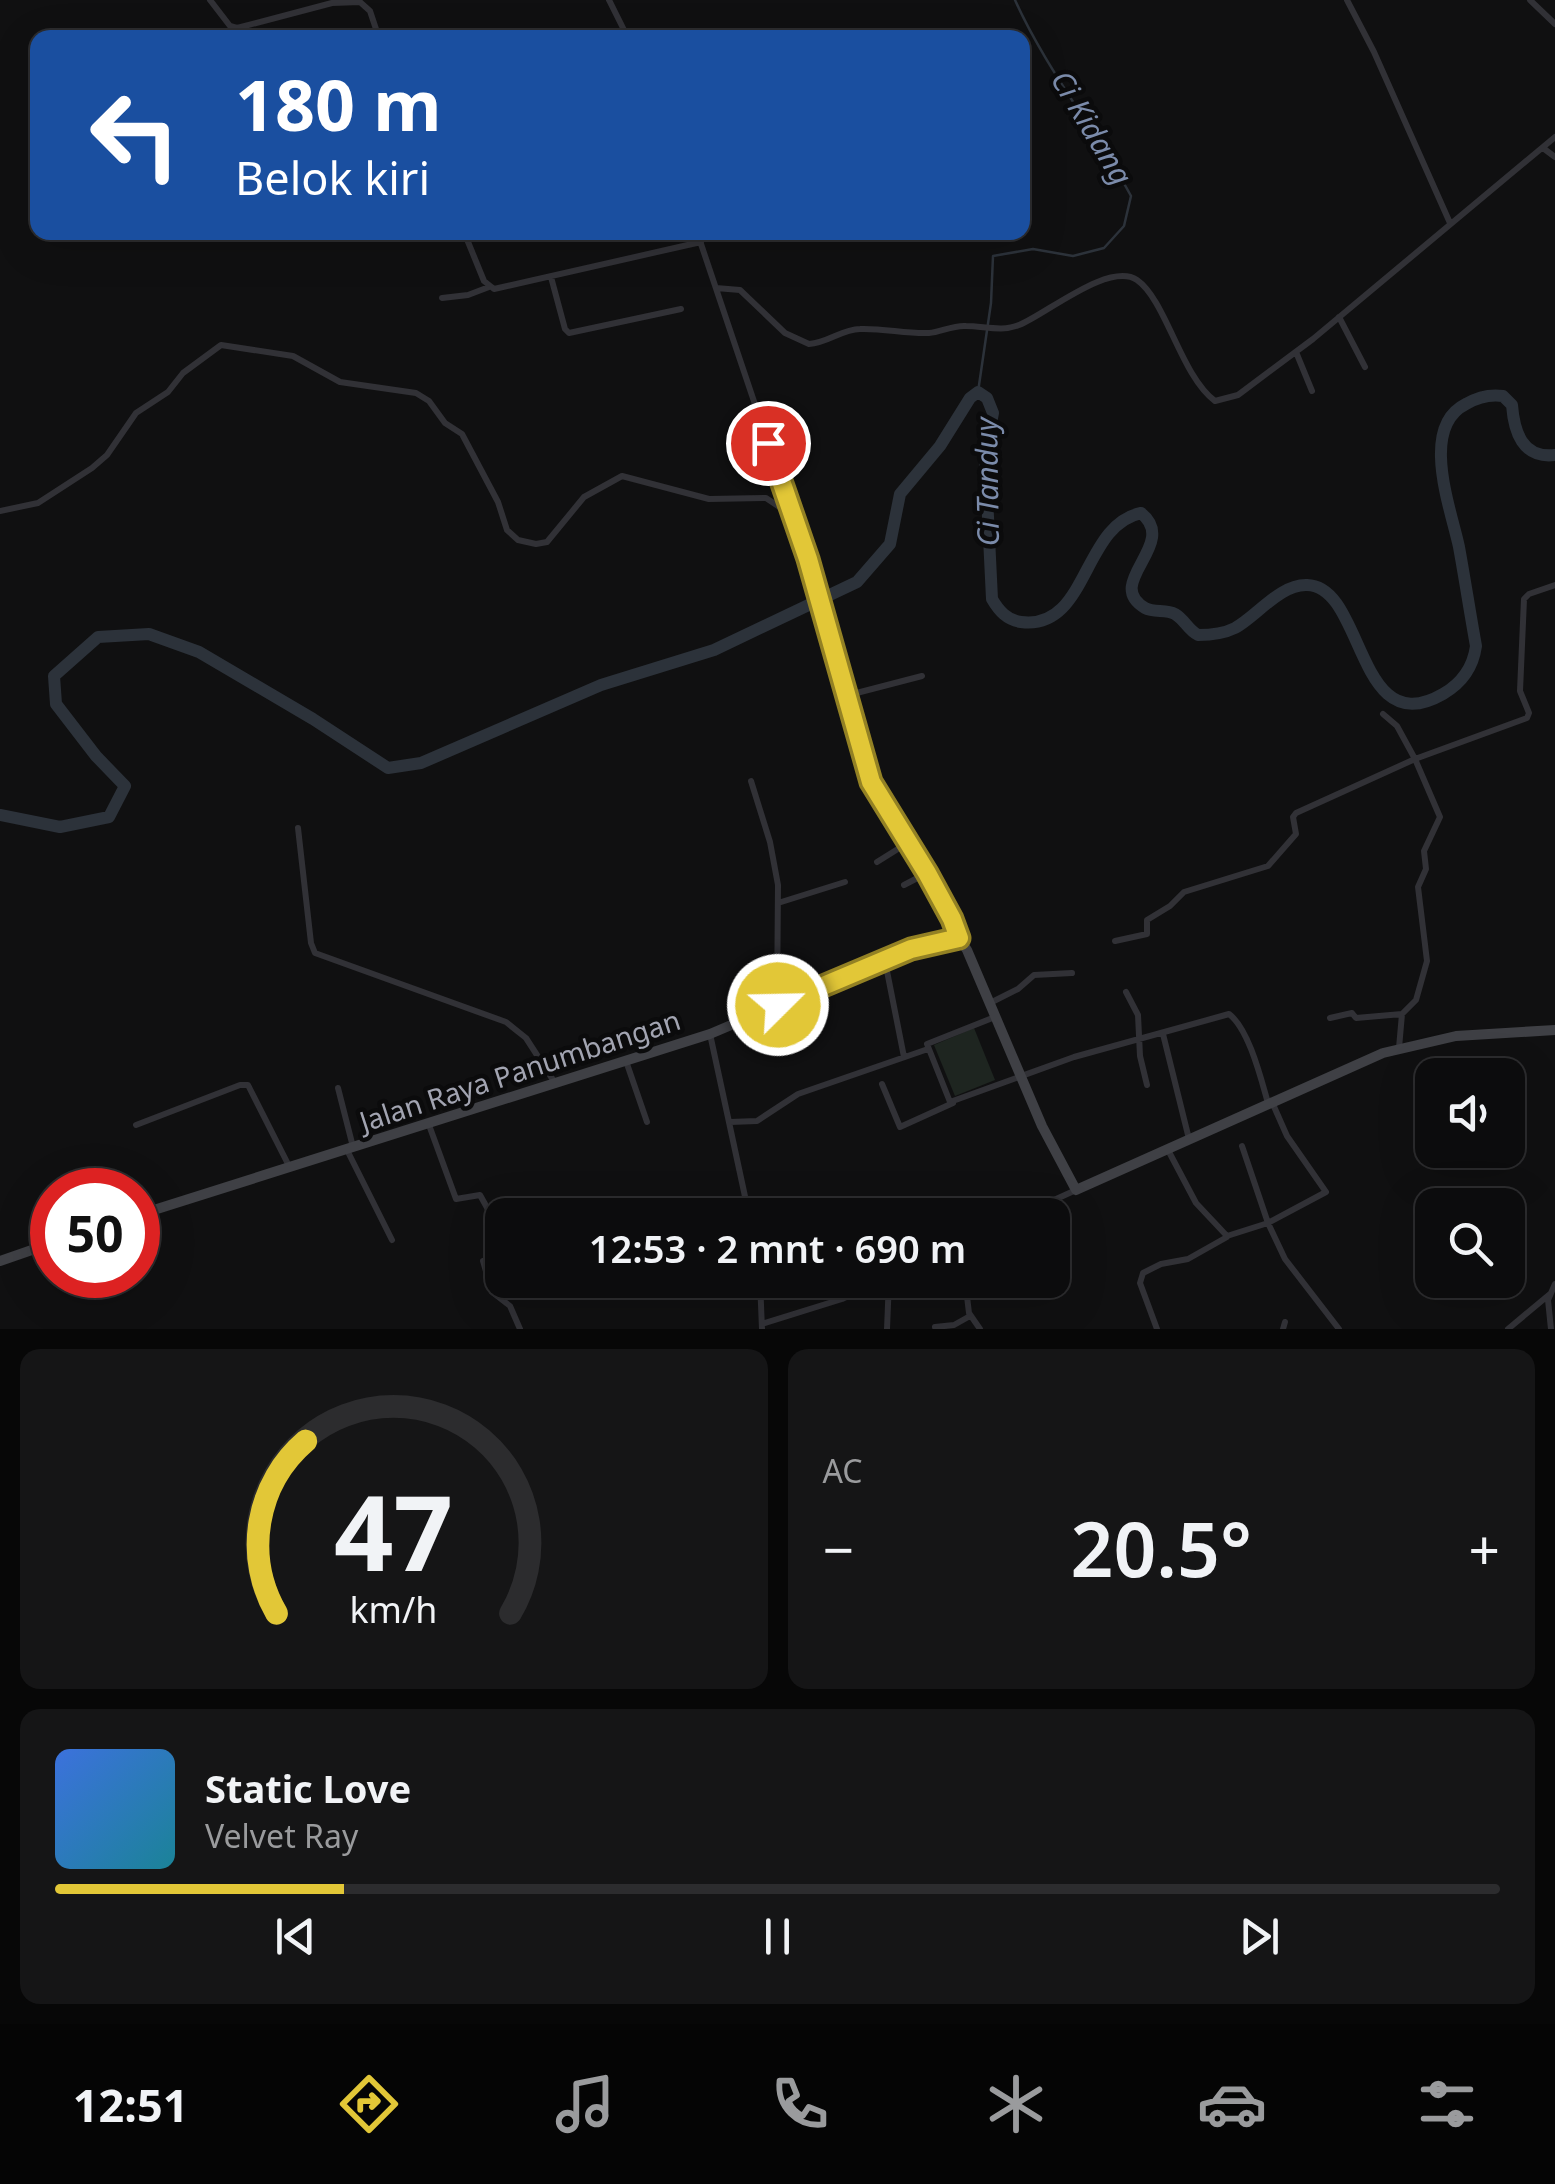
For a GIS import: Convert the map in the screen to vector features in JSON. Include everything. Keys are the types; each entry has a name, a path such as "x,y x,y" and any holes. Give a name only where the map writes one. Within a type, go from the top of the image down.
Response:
{"main road":[{"name":"Jalan Raya Panumbangan","path":"160,1209 710,1034 929,942 959,938"},
{"path":"959,938 1055,1153 1076,1190 1399,1048 1456,1036 1555,1030"},
{"path":"0,1261 30,1251"}],"street":[{"path":"210,0 230,26 237,28 332,3 360,2 370,11 377,30"},
{"path":"609,0 624,30"},
{"path":"1348,0 1450,223"},
{"path":"1530,0 1555,24"},
{"path":"716,288 737,288 785,334 810,344 855,329 932,332 955,326 1004,328 1024,324 1068,296 1101,282 1129,276 1144,288 1186,363 1215,401 1238,395 1296,352 1555,137"},
{"path":"1543,148 1555,157"},
{"path":"468,240 489,287"},
{"path":"442,298 701,242 808,559 876,792 927,873 959,938"},
{"path":"550,277 568,333 682,309"},
{"path":"1339,317 1365,367"},
{"path":"0,512 38,503 92,468 107,455 136,413 168,392 183,373 221,345 293,356 340,382 416,393 426,398 445,423 462,434 497,500 507,530 524,542 540,544 551,539 584,497 622,476 709,499 766,498 793,516"},
{"path":"1296,352 1312,391"},
{"path":"1116,941 1147,934 1146,920 1184,892 1272,864 1296,834 1296,813 1414,759 1528,716 1520,692 1524,600 1527,595 1555,585"},
{"path":"845,696 922,676"},
{"path":"1383,714 1397,726 1440,817 1424,851 1426,871 1418,887 1427,961 1416,1000 1402,1014 1399,1048"},
{"path":"751,781 773,855 778,903 778,1005"},
{"path":"298,828 311,943 316,952 506,1022 526,1038 556,1084"},
{"path":"877,862 909,842"},
{"path":"904,885 927,873"},
{"path":"778,903 845,882"},
{"path":"885,960 904,1057"},
{"path":"990,1003 1018,989 1034,975 1072,973"},
{"path":"1126,992 1138,1015 1146,1084"},
{"path":"1330,1018 1352,1013 1356,1018 1402,1014"},
{"path":"882,1084 896,1123 902,1128 1019,1074 1232,1015 1288,1136 1326,1192 1268,1223 1228,1236 1188,1259 1161,1264 1142,1273 1140,1282 1157,1329"},
{"path":"953,1103 947,1098 928,1049 929,1041 996,1016"},
{"path":"710,1034 746,1198"},
{"path":"1162,1034 1189,1140"},
{"path":"730,1122 753,1123 798,1094 928,1049"},
{"path":"626,1062 647,1122"},
{"path":"136,1125 248,1085 290,1168"},
{"path":"338,1088 350,1149 392,1240"},
{"path":"429,1125 456,1199 480,1195 485,1204"},
{"path":"1242,1146 1268,1223 1285,1259 1339,1329"},
{"path":"1168,1150 1196,1203 1228,1236"},
{"path":"1058,1198 1076,1190"},
{"path":"483,1261 492,1292 510,1306 520,1329"},
{"path":"1508,1329 1550,1294 1555,1284"},
{"path":"1550,1294 1551,1329"},
{"path":"761,1298 762,1326 844,1298"},
{"path":"887,1329 889,1298"},
{"path":"968,1298 970,1316 980,1329"},
{"path":"935,1327 954,1325 970,1316"}],"shaded area":[{"path":"974,1028 995,1080 955,1096 934,1045"}],"waterway":[{"name":"Ci Kidang","path":"978,392 991,303 993,256 1033,249 1073,256 1104,248 1124,226 1131,196 1041,50 1015,0"},
{"name":"Ci Tanduy","path":"0,815 60,827 109,817 125,786 56,704 54,676 98,637 149,634 199,652 388,768 421,763 601,685 714,650 857,582 890,544 900,494 978,392 987,398 993,413 985,455 992,599 1008,617 1021,622 1043,620 1060,610 1107,536 1122,521 1141,513 1151,525 1152,537 1132,587 1134,598 1145,608 1175,614 1198,635 1217,634 1243,623 1287,590 1307,585 1326,592 1340,609 1377,682 1393,698 1415,704 1456,685 1469,668 1476,646 1442,470 1444,431 1452,415 1475,400 1503,396 1512,405 1518,433 1527,448 1555,455"}],"route":[{"path":"768,443 808,559 871,782 927,873 959,938 929,942 778,1005"}]}
